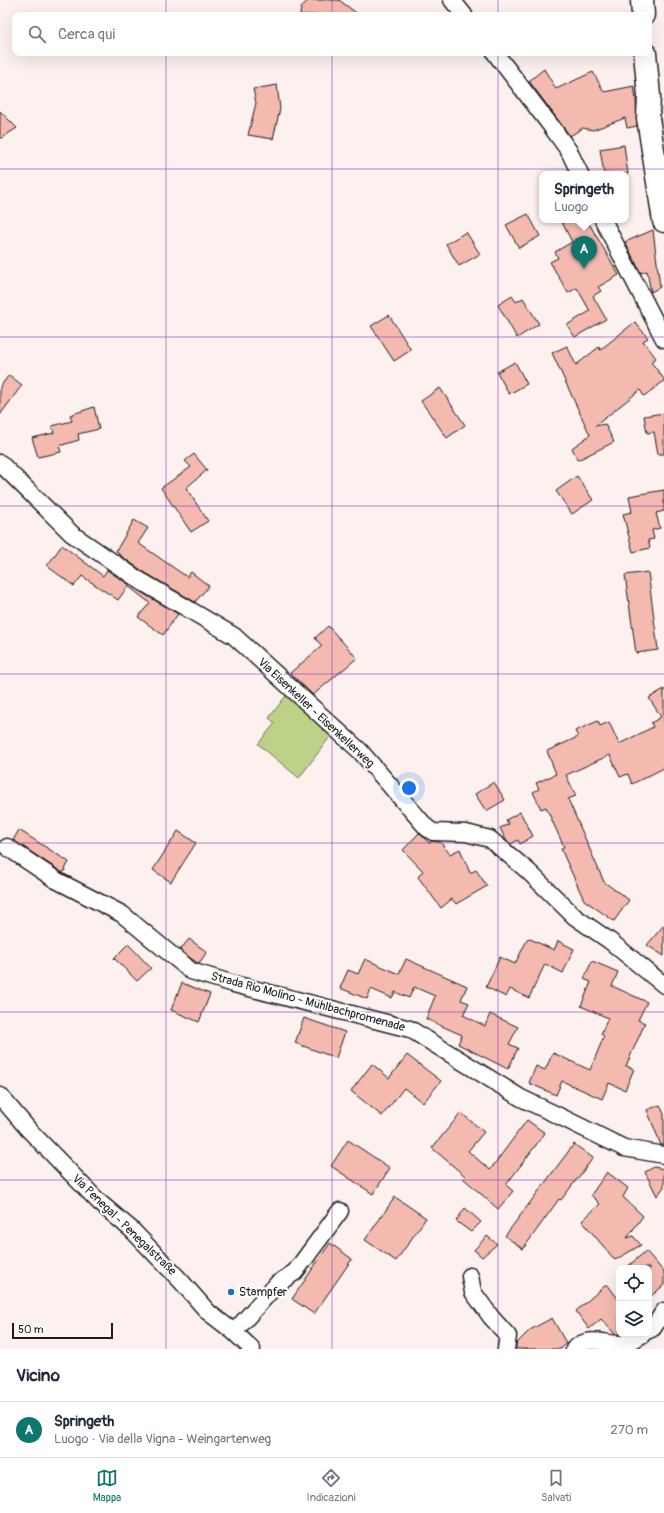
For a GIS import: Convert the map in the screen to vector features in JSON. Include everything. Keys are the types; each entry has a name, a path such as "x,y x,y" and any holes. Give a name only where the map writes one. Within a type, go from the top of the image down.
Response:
{"main road":[{"path":"642,0 643,12"},
{"path":"646,56 649,96 648,118 664,221"},
{"path":"649,96 658,117 664,144"}],"street":[{"path":"452,0 462,12"},
{"path":"497,56 552,126 569,151 579,171"},
{"path":"605,223 664,339"},
{"name":"Via Eisenkeller - Eisenkellerweg","path":"0,463 72,534 139,580 234,636 360,752 427,828 433,832 466,833 476,835 490,840 500,846 575,917 610,941 664,985"},
{"name":"Strada Rio Molino - Mühlbachpromenade","path":"7,846 56,880 122,914 191,971 234,984 410,1029 520,1098 624,1148 664,1155"},
{"name":"Via Penegal - Penegalstraße","path":"0,1096 30,1130 99,1202 132,1230 180,1280 208,1312 234,1332 252,1349"},
{"path":"234,1332 277,1284 294,1272 340,1211"},
{"path":"470,1276 473,1292 491,1317 508,1336 506,1349"},
{"path":"652,1328 664,1311"},
{"path":"574,1349 578,1345 594,1340 622,1344 639,1337"}],"green space":[{"path":"288,693 333,733 299,778 258,744 275,723 269,718"}],"building":[{"path":"309,0 339,0 355,12 300,12 301,7"},
{"path":"544,69 556,89 593,72 604,92 634,86 637,126 627,128 625,118 593,130 583,128 570,136 529,81"},
{"path":"277,85 280,109 273,139 248,135 256,103 253,89"},
{"path":"0,111 17,128 0,139"},
{"path":"624,145 628,171 604,171 600,149"},
{"path":"528,214 540,236 519,248 506,225"},
{"path":"562,223 589,223 619,275 598,287 601,291 593,296 606,319 575,337 567,325 590,311 577,288 568,293 550,262 558,258 555,252 572,242"},
{"path":"653,230 660,287 651,292 647,271 641,273 625,242"},
{"path":"466,232 480,254 459,266 446,244"},
{"path":"512,296 516,302 523,298 539,324 517,338 498,305"},
{"path":"389,315 411,350 394,361 371,326"},
{"path":"635,322 648,338 643,341 656,358 651,362 664,381 644,396 640,390 595,426 605,424 614,442 578,460 572,448 590,435 552,353 567,346 576,365 599,347 600,350"},
{"path":"515,362 527,384 509,394 497,372"},
{"path":"9,375 22,385 0,415 0,387"},
{"path":"440,388 465,425 447,438 421,401"},
{"path":"94,407 99,429 78,434 79,440 59,446 61,452 38,457 32,438 54,433 52,426 72,421 70,415"},
{"path":"664,413 664,454 658,454 654,432 647,433 644,416"},
{"path":"194,454 207,470 186,488 208,521 191,532 161,488 191,467 185,461"},
{"path":"577,476 593,500 572,514 556,491"},
{"path":"664,490 664,511 656,513 660,528 652,530 654,539 648,540 650,548 633,552 623,514 632,512 629,496"},
{"path":"134,520 148,528 138,543 187,577 191,572 209,586 195,602 144,572 118,554 119,553 116,551"},
{"path":"62,545 103,576 107,570 178,614 163,635 138,617 150,603 128,586 118,600 82,576 74,586 47,566"},
{"path":"648,572 658,650 636,653 625,575"},
{"path":"328,626 357,658 313,695 290,673 322,646 315,638"},
{"path":"664,689 664,768 632,784 628,774 620,777 610,755 566,775 576,796 568,799 604,882 629,900 614,921 584,900 561,849 564,847 546,807 541,809 533,792 539,789 536,783 556,774 547,751 578,737 575,731 598,721 600,726 609,722 619,744 653,727 651,723 661,717 649,698"},
{"path":"494,782 505,800 486,811 475,794"},
{"path":"520,812 533,836 520,844 518,840 511,844 506,840 500,828 509,824 506,820"},
{"path":"19,830 69,862 63,873 13,840"},
{"path":"178,831 196,843 171,882 153,870"},
{"path":"419,833 429,843 432,841 440,842 450,854 460,849 470,873 476,870 487,886 456,904 452,899 441,908 418,877 423,871 403,850"},
{"path":"664,925 664,956 647,945"},
{"path":"528,938 554,950 558,941 574,949 563,973 545,964 529,998 510,989 506,997 486,987 500,957 515,964"},
{"path":"189,939 207,952 199,963 180,950"},
{"path":"128,944 151,968 137,981 114,958"},
{"path":"365,959 399,974 406,959 467,986 461,1000 469,1003 463,1015 485,1026 490,1014 518,1027 509,1044 518,1048 508,1069 458,1044 462,1035 426,1019 435,996 414,987 409,998 395,992 392,998 371,989 367,999 340,988 348,970 358,974"},
{"path":"592,961 618,972 612,986 647,1002 638,1020 645,1023 626,1066 634,1069 625,1090 609,1083 602,1099 562,1081 556,1095 529,1083 536,1066 545,1070 553,1053 590,1070 604,1036 601,1034 608,1018 581,1006 591,982 584,979"},
{"path":"182,983 210,994 199,1022 171,1010"},
{"path":"304,1018 345,1032 336,1058 295,1043"},
{"path":"407,1055 441,1081 423,1103 404,1088 382,1116 351,1091 372,1064 389,1078"},
{"path":"660,1105 664,1114 664,1145 661,1145 647,1110"},
{"path":"461,1113 484,1132 468,1151 490,1170 527,1120 545,1133 506,1185 513,1191 498,1209 463,1178 465,1176 432,1148"},
{"path":"348,1140 390,1168 373,1194 331,1166"},
{"path":"574,1144 593,1158 561,1200 559,1199 523,1249 505,1236"},
{"path":"654,1167 664,1169 664,1187 657,1196 645,1172"},
{"path":"607,1172 628,1188 623,1197 643,1216 627,1238 633,1236 641,1245 615,1260 582,1221 600,1204 591,1195"},
{"path":"395,1197 426,1218 396,1261 365,1240"},
{"path":"465,1208 481,1222 471,1232 456,1221"},
{"path":"487,1236 497,1244 482,1257 474,1250"},
{"path":"330,1243 352,1259 314,1314 292,1299"},
{"path":"646,1251 664,1272 664,1285 652,1295 652,1265 630,1265"},
{"path":"607,1284 616,1296 616,1334 601,1319 589,1329 576,1311"},
{"path":"552,1318 566,1343 561,1349 516,1349 516,1344 530,1330"}],"place":[{"name":"Springeth","path":"584,269"},
{"name":"Stampfer","path":"231,1292"}]}
